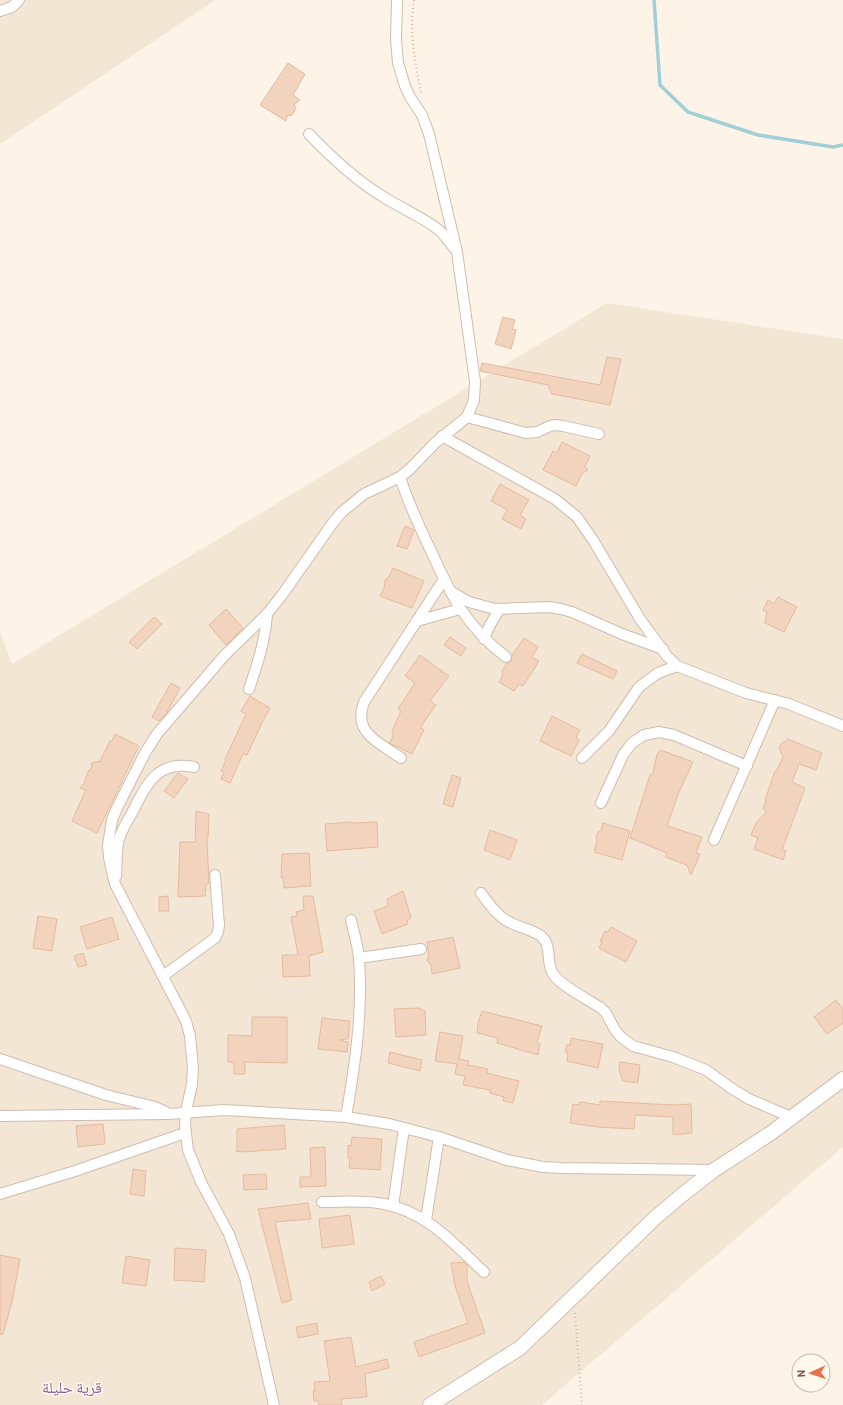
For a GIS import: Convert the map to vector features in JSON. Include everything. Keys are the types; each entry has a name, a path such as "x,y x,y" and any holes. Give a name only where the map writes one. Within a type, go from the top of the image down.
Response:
{"street":[{"path":"0,11 12,7 19,0"},
{"path":"274,1405 245,1278 229,1234 200,1182 188,1150 185,1133 186,1111 192,1084 193,1068 191,1042 186,1021 115,884 109,858 108,845 112,820 117,808 145,753 157,734 213,668 267,614 342,512 364,494 400,477 410,469 442,436 467,417 474,400 475,380 457,252 427,126 405,86 398,63 396,39 397,0"},
{"path":"309,134 342,167 383,197 435,227 442,233 457,252"},
{"path":"467,417 526,433 537,432 556,425 599,434"},
{"path":"442,436 555,499 572,512 586,528 632,607 672,662 677,666 746,693 789,704 843,726"},
{"path":"400,477 412,512 460,609 484,639 506,657"},
{"path":"401,758 367,733 362,726 360,718 361,710 364,702 444,579"},
{"path":"450,591 469,602 500,609 549,607 561,609 572,612 622,634 663,649"},
{"path":"417,621 460,609"},
{"path":"484,639 493,618 500,609"},
{"path":"249,689 261,655 267,614"},
{"path":"582,758 608,731 639,687 658,673 677,666"},
{"path":"714,840 775,700"},
{"path":"601,804 623,756 632,743 644,735 659,732 674,735 747,766"},
{"path":"115,884 120,838 148,783 157,774 172,767 194,767"},
{"path":"163,976 215,938 219,925 215,875"},
{"path":"481,893 494,910 510,922 537,934 545,940 549,950 550,968 555,977 601,1008 606,1013 615,1030 626,1042 633,1046 673,1057 706,1070 730,1088 749,1099 791,1117"},
{"path":"346,1117 355,1065 360,1012 359,958 351,920"},
{"path":"359,958 421,949"},
{"path":"0,1059 106,1095 155,1107 168,1114"},
{"path":"430,1405 520,1348 682,1195 714,1170 843,1079"},
{"path":"0,1116 168,1114 186,1111 224,1110 346,1117 404,1128 439,1137 507,1160 543,1167 714,1170"},
{"path":"393,1206 404,1128"},
{"path":"0,1194 75,1171 185,1133"},
{"path":"426,1220 439,1137"},
{"path":"322,1202 373,1202 393,1206 410,1212 438,1228 484,1272"}],"path":[{"path":"414,0 412,40 421,96"},
{"path":"575,1312 582,1405"}],"shaded area":[{"path":"0,0 215,0 0,144"},
{"path":"607,303 843,339 843,1147 542,1405 0,1405 0,631 12,664"}],"building":[{"path":"288,63 305,74 293,95 300,100 294,105 296,108 292,115 287,116 286,121 260,105"},
{"path":"503,317 515,320 512,329 516,330 511,349 495,344"},
{"path":"607,357 621,359 610,405 552,394 548,385 480,371 482,363 600,385"},
{"path":"562,442 590,456 585,466 588,470 582,473 576,486 543,470 553,451 557,453"},
{"path":"500,484 529,500 520,515 526,519 521,529 502,519 507,510 491,501"},
{"path":"405,526 414,530 407,549 397,546"},
{"path":"393,568 424,581 412,608 380,596 384,588 385,580 389,577"},
{"path":"778,597 797,607 784,632 765,623 767,612 763,610 768,600 774,604"},
{"path":"226,609 243,628 226,645 209,625"},
{"path":"154,617 162,624 137,649 129,642"},
{"path":"450,637 466,648 461,656 444,645"},
{"path":"524,638 538,647 532,657 539,661 523,686 519,684 514,691 499,682 503,675 502,671 507,663 511,661 512,655"},
{"path":"582,654 617,671 613,679 577,663"},
{"path":"420,655 449,676 430,701 436,705 420,728 424,730 412,754 389,743 393,737 392,731 401,711 398,709 415,683 405,676"},
{"path":"171,683 180,688 166,714 159,721 152,717"},
{"path":"250,696 270,708 247,755 243,754 230,783 221,779 224,772 221,771 246,714 241,711"},
{"path":"552,716 580,730 576,738 579,740 571,756 540,741"},
{"path":"115,734 139,746 97,833 72,821 86,790 80,788 85,782 92,763 100,761"},
{"path":"788,739 822,753 816,770 799,764 792,782 805,788 782,850 786,851 783,860 754,849 758,838 751,835 756,823 767,811 763,809 765,800 775,771 776,772 783,757 779,748 781,744"},
{"path":"661,750 693,762 679,792 667,826 702,837 696,853 700,854 691,875 687,865 665,857 667,853 630,838 650,775 653,773 657,754"},
{"path":"178,773 188,779 174,798 164,791"},
{"path":"452,775 461,778 453,807 443,804"},
{"path":"196,811 209,814 207,839 209,883 206,885 205,896 178,897 180,842 195,842"},
{"path":"377,822 378,847 327,851 325,824"},
{"path":"603,823 630,831 622,860 594,852 597,840 596,838 598,832 601,831"},
{"path":"490,830 517,840 510,860 484,850"},
{"path":"309,853 311,886 284,888 283,878 281,878 282,854"},
{"path":"403,891 411,918 407,920 408,924 382,934 374,911 388,906 387,899"},
{"path":"168,896 169,911 159,911 159,897"},
{"path":"303,896 313,896 323,952 309,956 310,976 283,977 282,955 298,955 291,917 297,916 296,912 304,910"},
{"path":"38,916 57,919 52,951 33,948"},
{"path":"112,917 119,939 87,949 80,927"},
{"path":"611,927 637,941 626,962 599,948 602,942 600,941 605,931 608,932"},
{"path":"453,937 460,968 432,974 431,965 427,961 429,954 427,942"},
{"path":"83,953 87,965 78,967 74,956"},
{"path":"836,1000 843,1009 843,1023 827,1034 814,1017"},
{"path":"419,1008 425,1011 426,1035 396,1037 394,1009"},
{"path":"482,1011 542,1026 537,1043 540,1044 538,1055 497,1043 498,1038 477,1033 478,1023"},
{"path":"252,1017 287,1017 287,1063 245,1062 245,1074 234,1074 234,1062 228,1062 228,1035 252,1036"},
{"path":"322,1018 350,1021 348,1039 339,1040 348,1042 347,1052 318,1049"},
{"path":"440,1032 463,1036 459,1059 469,1061 468,1065 488,1069 487,1073 519,1081 513,1103 503,1101 504,1097 490,1093 490,1090 463,1085 465,1076 455,1074 457,1064 435,1061"},
{"path":"571,1038 603,1044 598,1068 567,1061 568,1054 566,1053 566,1049 567,1045 570,1045"},
{"path":"390,1052 422,1060 420,1071 388,1063"},
{"path":"620,1062 640,1065 638,1083 623,1081 619,1070"},
{"path":"600,1101 673,1105 691,1104 692,1133 673,1135 673,1117 635,1115 634,1129 598,1127 570,1123 573,1104 579,1105 580,1102 600,1105"},
{"path":"103,1124 105,1144 78,1147 76,1126"},
{"path":"284,1125 286,1149 237,1152 237,1129"},
{"path":"352,1137 382,1139 380,1170 349,1168 350,1158 348,1158 348,1145 351,1146"},
{"path":"325,1147 326,1186 300,1187 300,1177 311,1177 310,1148"},
{"path":"133,1169 146,1171 144,1196 130,1194"},
{"path":"266,1174 267,1189 244,1190 243,1175"},
{"path":"308,1203 311,1219 275,1222 292,1300 282,1303 258,1209"},
{"path":"350,1215 354,1244 322,1248 319,1219"},
{"path":"175,1248 206,1250 204,1282 174,1280"},
{"path":"0,1255 20,1259 12,1302 3,1334 0,1334"},
{"path":"126,1256 150,1260 146,1286 122,1283"},
{"path":"464,1262 467,1265 467,1281 485,1333 419,1357 414,1342 468,1323 455,1286 451,1263"},
{"path":"381,1276 385,1284 372,1291 369,1282"},
{"path":"317,1323 318,1334 298,1338 296,1327"},
{"path":"351,1337 356,1367 387,1359 389,1368 365,1374 367,1397 341,1399 342,1405 319,1405 318,1401 314,1401 314,1382 330,1381 324,1341"}],"waterway":[{"path":"654,0 660,85 688,112 758,135 833,147 843,145"}],"district":[{"name":"قرية حليلة","path":"72,1387"}]}
